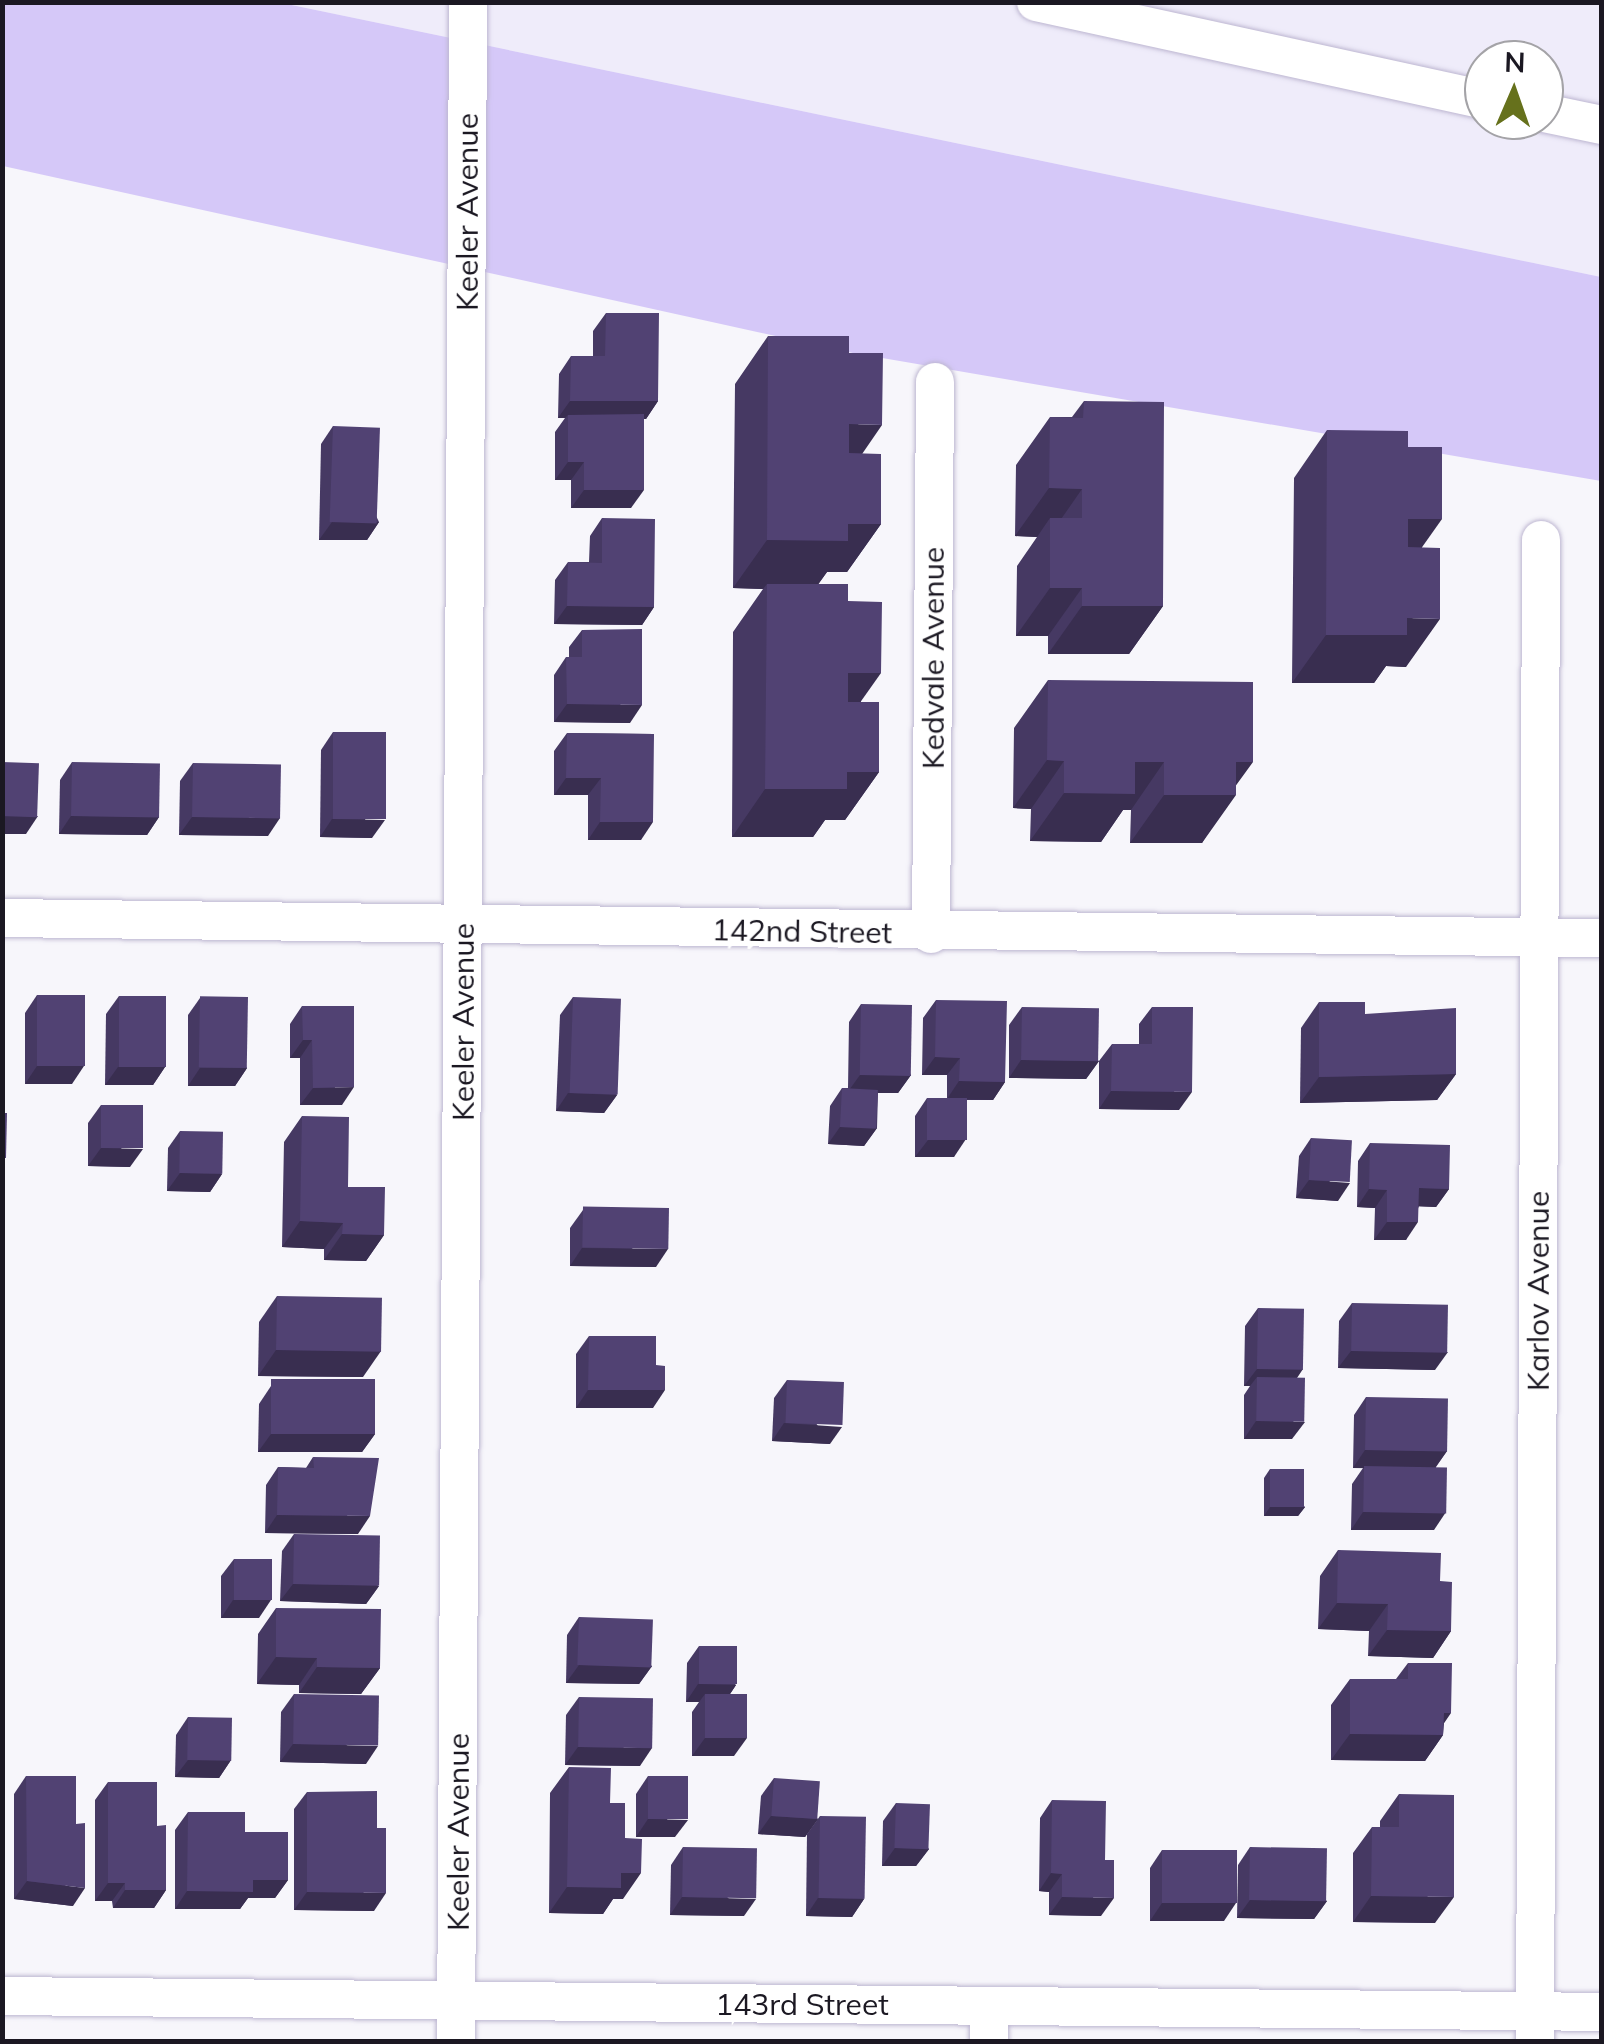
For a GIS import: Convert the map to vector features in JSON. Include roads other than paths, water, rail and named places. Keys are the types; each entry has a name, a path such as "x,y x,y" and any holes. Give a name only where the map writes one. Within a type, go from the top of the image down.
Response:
{"street":[{"name":"Keeler Avenue","path":"456,2042 468,2"},
{"path":"1036,2 1464,96"},
{"path":"1564,116 1602,125"},
{"name":"Kedvale Avenue","path":"931,934 935,382"},
{"name":"Karlov Avenue","path":"1535,2026 1541,540"},
{"name":"142nd Street","path":"2,918 931,934 1602,938"},
{"name":"143rd Street","path":"2,1996 457,2001 989,2024 1535,2026 1602,2012"}]}
